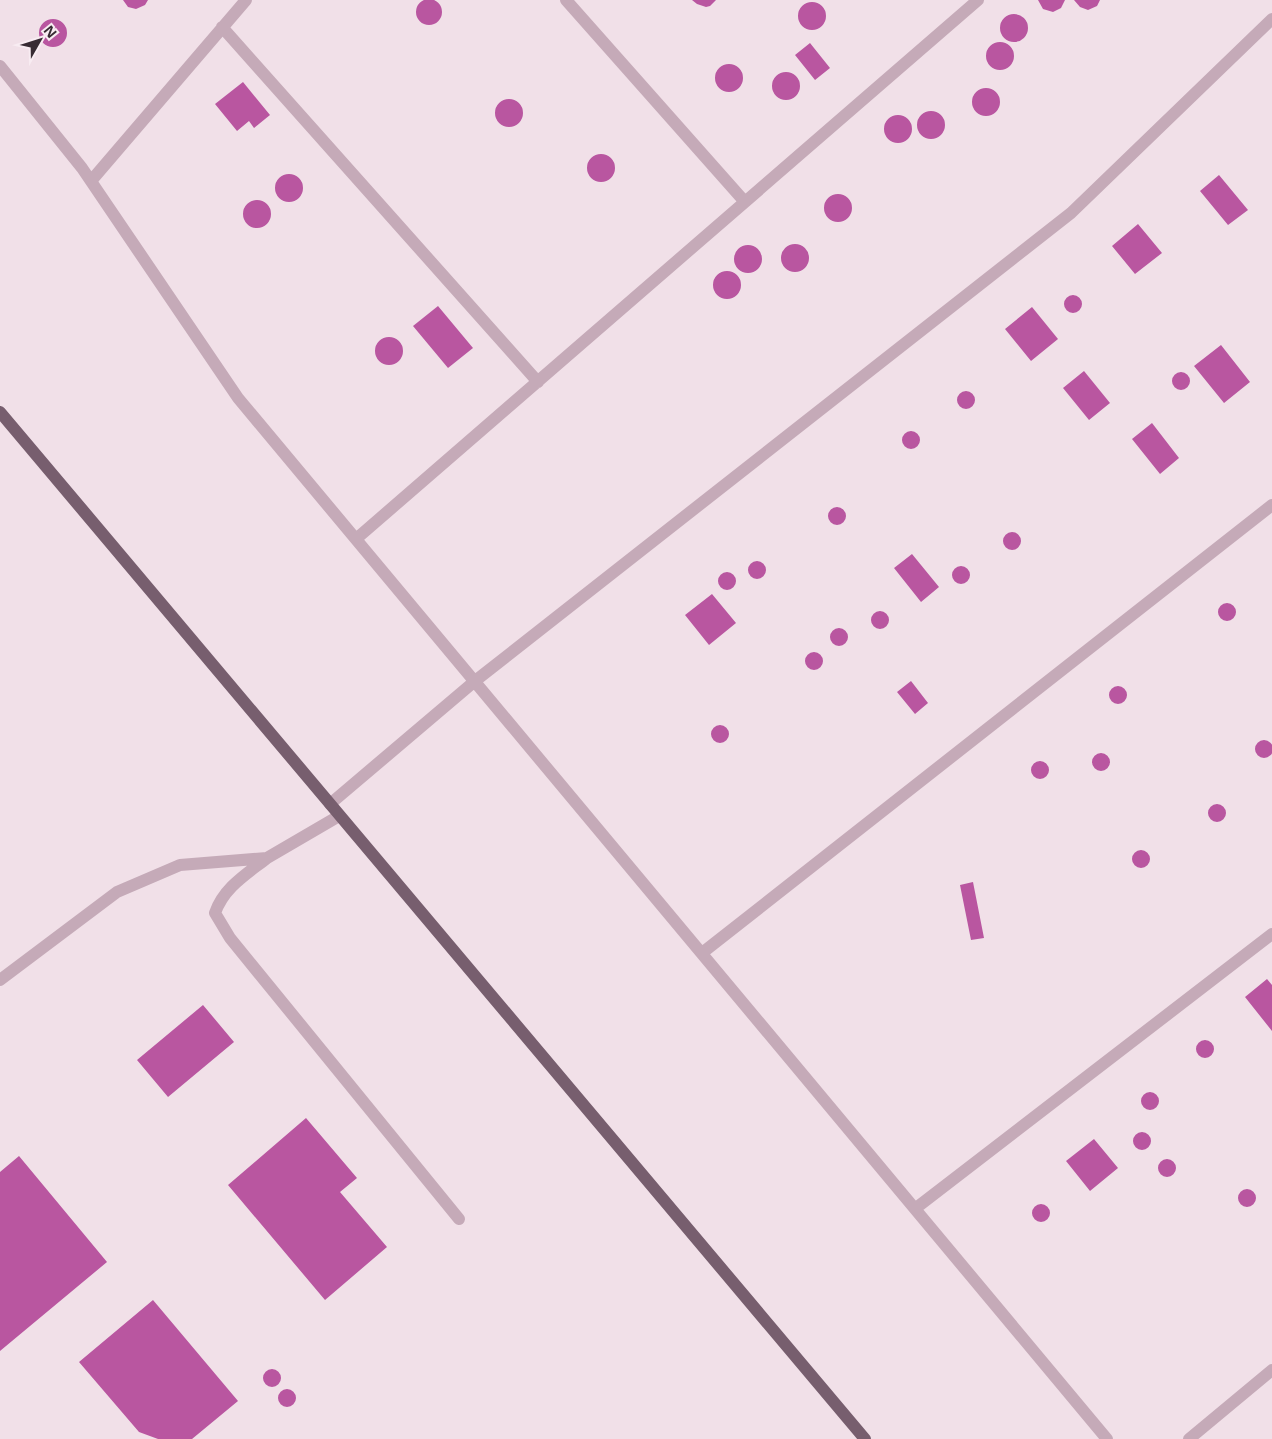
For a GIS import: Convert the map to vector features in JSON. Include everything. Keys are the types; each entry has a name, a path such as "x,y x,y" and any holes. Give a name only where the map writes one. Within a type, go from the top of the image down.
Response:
{"main road":[{"path":"0,412 865,1439"}],"street":[{"path":"91,181 246,0"},
{"path":"566,0 745,202"},
{"path":"356,539 974,1"},
{"path":"330,804 475,681 1071,213 1272,19"},
{"path":"222,27 538,382"},
{"path":"0,66 91,181 238,398 1107,1439"},
{"path":"702,952 1272,505"},
{"path":"339,816 267,858 228,890 220,900 215,913 230,938 459,1219"},
{"path":"0,980 117,892 180,865 267,858"},
{"path":"916,1208 1272,934"},
{"path":"1189,1439 1272,1370"}],"building":[{"path":"429,-1 438,3 442,12 438,21 429,25 420,21 416,12 420,3"},
{"path":"123,0 148,0 145,5 136,9 128,7"},
{"path":"692,0 716,0 706,7"},
{"path":"1038,0 1065,0 1061,8 1053,12 1043,9"},
{"path":"1074,0 1100,0 1097,6 1088,10 1080,7"},
{"path":"812,2 822,6 826,16 822,26 812,30 802,26 798,16 802,6"},
{"path":"1014,14 1024,18 1028,28 1024,38 1014,42 1004,38 1000,28 1004,18"},
{"path":"53,19 63,23 67,33 63,43 53,47 43,43 39,33 43,23"},
{"path":"1000,42 1010,46 1014,56 1010,66 1000,70 990,66 986,56 990,46"},
{"path":"810,43 830,68 815,80 795,55"},
{"path":"729,64 739,68 743,78 739,88 729,92 719,88 715,78 719,68"},
{"path":"786,72 796,76 800,86 796,96 786,100 776,96 772,86 776,76"},
{"path":"243,82 270,115 254,128 249,121 237,131 215,104"},
{"path":"986,88 996,92 1000,102 996,112 986,116 976,112 972,102 976,92"},
{"path":"509,99 519,103 523,113 519,123 509,127 499,123 495,113 499,103"},
{"path":"931,111 941,115 945,125 941,135 931,139 921,135 917,125 921,115"},
{"path":"898,115 908,119 912,129 908,139 898,143 888,139 884,129 888,119"},
{"path":"601,154 611,158 615,168 611,178 601,182 591,178 587,168 591,158"},
{"path":"289,174 299,178 303,188 299,198 289,202 279,198 275,188 279,178"},
{"path":"1219,175 1248,210 1228,225 1200,191"},
{"path":"838,194 848,198 852,208 848,218 838,222 828,218 824,208 828,198"},
{"path":"257,200 267,204 271,214 267,224 257,228 247,224 243,214 247,204"},
{"path":"1138,224 1162,253 1135,274 1112,246"},
{"path":"795,244 805,248 809,258 805,268 795,272 785,268 781,258 785,248"},
{"path":"748,245 758,249 762,259 758,269 748,273 738,269 734,259 738,249"},
{"path":"727,271 737,275 741,285 737,295 727,299 717,295 713,285 717,275"},
{"path":"1073,295 1079,298 1082,304 1079,310 1073,313 1067,310 1064,304 1067,298"},
{"path":"438,306 473,348 448,368 413,326"},
{"path":"1032,307 1058,339 1031,361 1005,329"},
{"path":"389,337 399,341 403,351 399,361 389,365 379,361 375,351 379,341"},
{"path":"1221,345 1250,382 1224,403 1194,366"},
{"path":"1084,371 1110,403 1089,420 1063,388"},
{"path":"1181,372 1187,375 1190,381 1187,387 1181,390 1175,387 1172,381 1175,375"},
{"path":"966,391 972,394 975,400 972,406 966,409 960,406 957,400 960,394"},
{"path":"1152,423 1179,458 1160,474 1132,439"},
{"path":"911,431 917,434 920,440 917,446 911,449 905,446 902,440 905,434"},
{"path":"837,507 843,510 846,516 843,522 837,525 831,522 828,516 831,510"},
{"path":"1012,532 1018,535 1021,541 1018,547 1012,550 1006,547 1003,541 1006,535"},
{"path":"912,554 939,587 921,602 894,568"},
{"path":"757,561 763,564 766,570 763,576 757,579 751,576 748,570 751,564"},
{"path":"961,566 967,569 970,575 967,581 961,584 955,581 952,575 955,569"},
{"path":"727,572 733,575 736,581 733,587 727,590 721,587 718,581 721,575"},
{"path":"712,594 736,623 709,645 685,615"},
{"path":"1227,603 1233,606 1236,612 1233,618 1227,621 1221,618 1218,612 1221,606"},
{"path":"880,611 886,614 889,620 886,626 880,629 874,626 871,620 874,614"},
{"path":"839,628 845,631 848,637 845,643 839,646 833,643 830,637 833,631"},
{"path":"814,652 820,655 823,661 820,667 814,670 808,667 805,661 808,655"},
{"path":"911,681 928,703 915,714 897,692"},
{"path":"1118,686 1124,689 1127,695 1124,701 1118,704 1112,701 1109,695 1112,689"},
{"path":"720,725 726,728 729,734 726,740 720,743 714,740 711,734 714,728"},
{"path":"1264,740 1270,743 1273,749 1270,755 1264,758 1258,755 1255,749 1258,743"},
{"path":"1101,753 1107,756 1110,762 1107,768 1101,771 1095,768 1092,762 1095,756"},
{"path":"1040,761 1046,764 1049,770 1046,776 1040,779 1034,776 1031,770 1034,764"},
{"path":"1217,804 1223,807 1226,813 1223,819 1217,822 1211,819 1208,813 1211,807"},
{"path":"1141,850 1147,853 1150,859 1147,865 1141,868 1135,865 1132,859 1135,853"},
{"path":"973,882 984,938 971,940 960,885"},
{"path":"1267,979 1272,985 1272,1031 1245,997"},
{"path":"203,1005 234,1042 168,1097 137,1060"},
{"path":"1205,1040 1211,1043 1214,1049 1211,1055 1205,1058 1199,1055 1196,1049 1199,1043"},
{"path":"1150,1092 1156,1095 1159,1101 1156,1107 1150,1110 1144,1107 1141,1101 1144,1095"},
{"path":"306,1118 357,1178 340,1192 387,1247 325,1300 228,1185"},
{"path":"1142,1132 1148,1135 1151,1141 1148,1147 1142,1150 1136,1147 1133,1141 1136,1135"},
{"path":"1094,1139 1118,1168 1090,1191 1066,1161"},
{"path":"19,1156 107,1262 0,1351 0,1172"},
{"path":"1167,1159 1173,1162 1176,1168 1173,1174 1167,1177 1161,1174 1158,1168 1161,1162"},
{"path":"1247,1189 1253,1192 1256,1198 1253,1204 1247,1207 1241,1204 1238,1198 1241,1192"},
{"path":"1041,1204 1047,1207 1050,1213 1047,1219 1041,1222 1035,1219 1032,1213 1035,1207"},
{"path":"153,1300 238,1401 192,1439 158,1439 139,1432 79,1362"},
{"path":"272,1369 278,1372 281,1378 278,1384 272,1387 266,1384 263,1378 266,1372"},
{"path":"287,1389 293,1392 296,1398 293,1404 287,1407 281,1404 278,1398 281,1392"}]}
